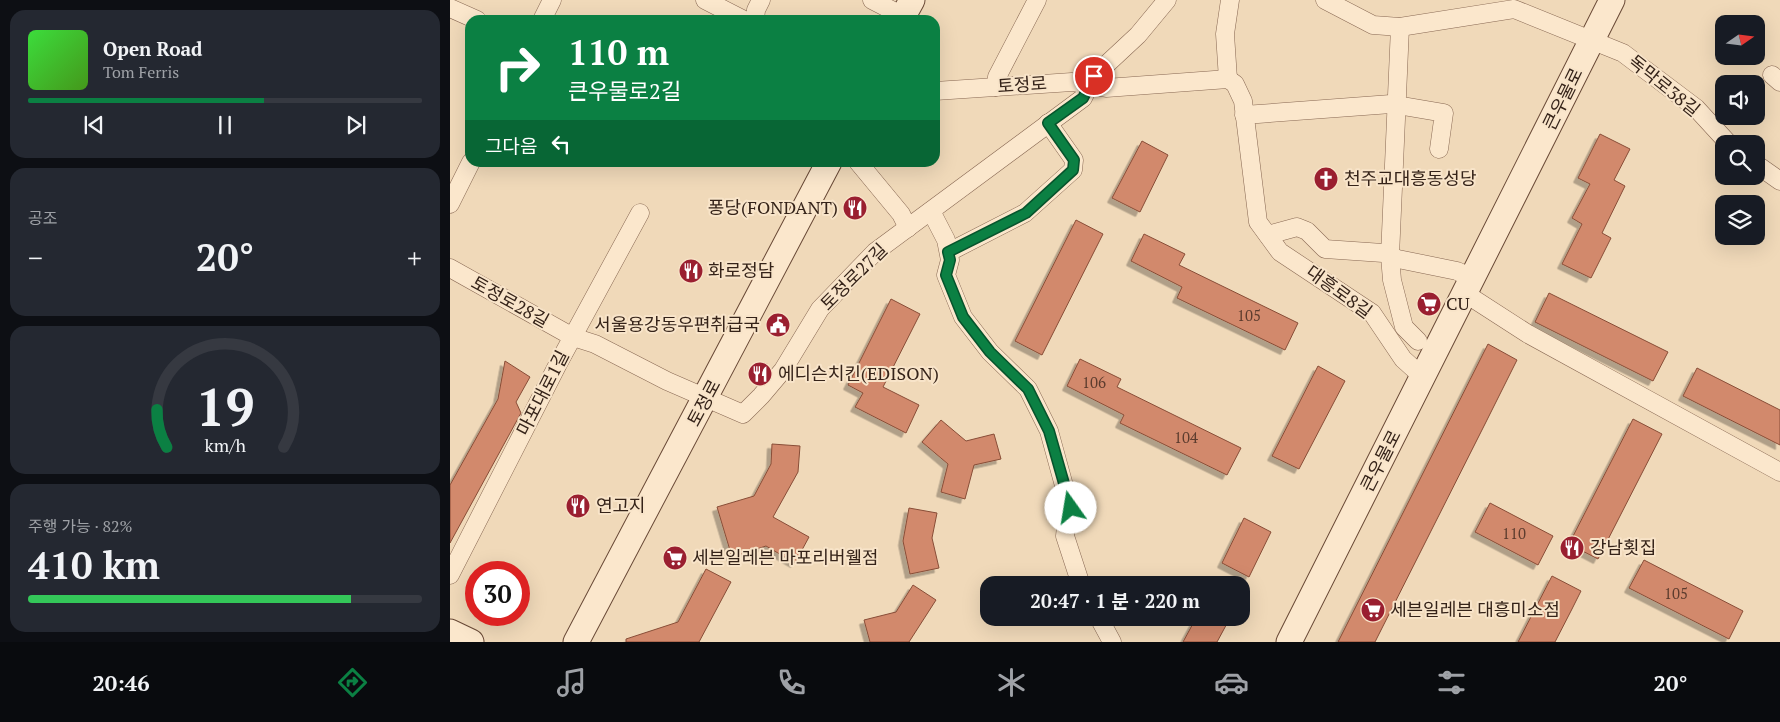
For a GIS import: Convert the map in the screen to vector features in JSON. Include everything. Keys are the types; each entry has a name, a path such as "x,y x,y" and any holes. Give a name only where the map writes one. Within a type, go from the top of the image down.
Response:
{"street":[{"path":"544,15 552,0"},
{"path":"705,0 734,15"},
{"path":"756,15 761,0"},
{"path":"872,0 905,12"},
{"path":"996,87 997,77 1037,0"},
{"name":"토정로27길","path":"706,399 742,414 761,396 782,370 820,309 875,252 1083,98 1094,76 1138,35 1167,0"},
{"path":"1228,80 1225,34 1230,0"},
{"name":"독막로38길","path":"1325,0 1374,25 1400,27 1501,5 1514,9 1591,42 1623,53 1696,108 1721,135"},
{"name":"큰우물로","path":"1290,642 1470,287 1612,0"},
{"path":"450,8 466,15"},
{"path":"1400,27 1397,45 1390,256 1392,280 1404,327 1418,341"},
{"name":"토정로","path":"940,91 1072,82 1106,88 1228,80"},
{"name":"대흥로8길","path":"1228,80 1235,84 1242,101 1258,222 1280,252 1372,313 1403,359 1424,378"},
{"path":"1244,115 1396,105 1444,113 1439,148"},
{"path":"948,252 1026,213 1073,170 1074,160 1048,123"},
{"path":"450,204 468,167"},
{"name":"토정로","path":"576,642 706,399 826,167"},
{"path":"862,167 901,214 908,228"},
{"path":"1765,170 1780,181"},
{"path":"931,212 946,240 950,260 946,275 963,317 990,352 1028,389 1049,431 1074,522 1066,527 1065,536 1078,576"},
{"name":"마포대로1길","path":"450,576 573,337 640,213"},
{"name":"대흥로8길","path":"1268,235 1297,228 1307,231 1325,249 1383,253 1390,256"},
{"path":"1390,256 1457,271 1470,287 1528,334 1780,472"},
{"name":"토정로28길","path":"450,268 573,337 595,344 706,399"},
{"path":"1103,626 1112,642"},
{"path":"450,632 471,642"}],"building":[{"path":"1600,134 1630,149 1614,180 1625,186 1602,233 1611,238 1591,278 1562,264 1582,224 1572,218 1590,184 1578,178"},
{"path":"1142,141 1168,155 1140,212 1112,198"},
{"path":"1076,220 1103,234 1042,355 1015,341"},
{"path":"1144,234 1185,254 1179,265 1298,323 1285,350 1177,298 1182,287 1131,261"},
{"path":"1549,293 1668,352 1653,381 1535,322"},
{"path":"891,299 920,314 883,387 919,405 906,433 855,407 863,393 848,385"},
{"path":"1488,344 1517,360 1486,422 1375,642 1338,642"},
{"path":"1080,359 1121,379 1117,387 1241,448 1227,475 1120,423 1124,415 1067,386"},
{"path":"505,361 530,377 516,402 521,413 450,543 450,485 498,399"},
{"path":"1318,366 1345,381 1299,469 1272,456"},
{"path":"1697,368 1780,410 1780,445 1683,396"},
{"path":"1633,419 1662,434 1598,559 1569,544"},
{"path":"941,420 966,441 994,434 1001,459 974,465 965,499 941,492 948,464 922,442"},
{"path":"772,444 800,446 798,472 773,517 809,537 795,563 766,546 732,557 717,507 754,496 771,464"},
{"path":"1490,503 1553,536 1538,565 1475,532"},
{"path":"909,508 937,513 932,538 939,568 910,574 903,541"},
{"path":"1244,518 1271,532 1249,576 1222,563"},
{"path":"1644,560 1743,611 1729,639 1629,588"},
{"path":"706,569 731,582 699,642 626,642 626,639 678,622"},
{"path":"1552,576 1581,591 1555,642 1518,642"},
{"path":"913,585 936,600 909,642 870,642 864,620 896,612"},
{"path":"1192,626 1226,626 1217,642 1183,642"}],"place":[{"name":"천주교대흥동성당","path":"1326,179"},
{"name":"퐁당(FONDANT)","path":"855,208"},
{"name":"화로정담","path":"691,271"},
{"name":"CU","path":"1429,304"},
{"name":"서울용강동우편취급국","path":"778,325"},
{"name":"에디슨치킨(EDISON)","path":"760,374"},
{"name":"연고지","path":"578,506"},
{"name":"강남횟집","path":"1572,548"},
{"name":"세븐일레븐 마포리버웰점","path":"675,558"},
{"name":"세븐일레븐 대흥미소점","path":"1373,610"}],"route":[{"path":"1071,508 1049,431 1028,389 990,352 963,317 946,275 950,260 948,252 1026,213 1073,170 1074,160 1048,123 1083,98 1094,76"}]}
